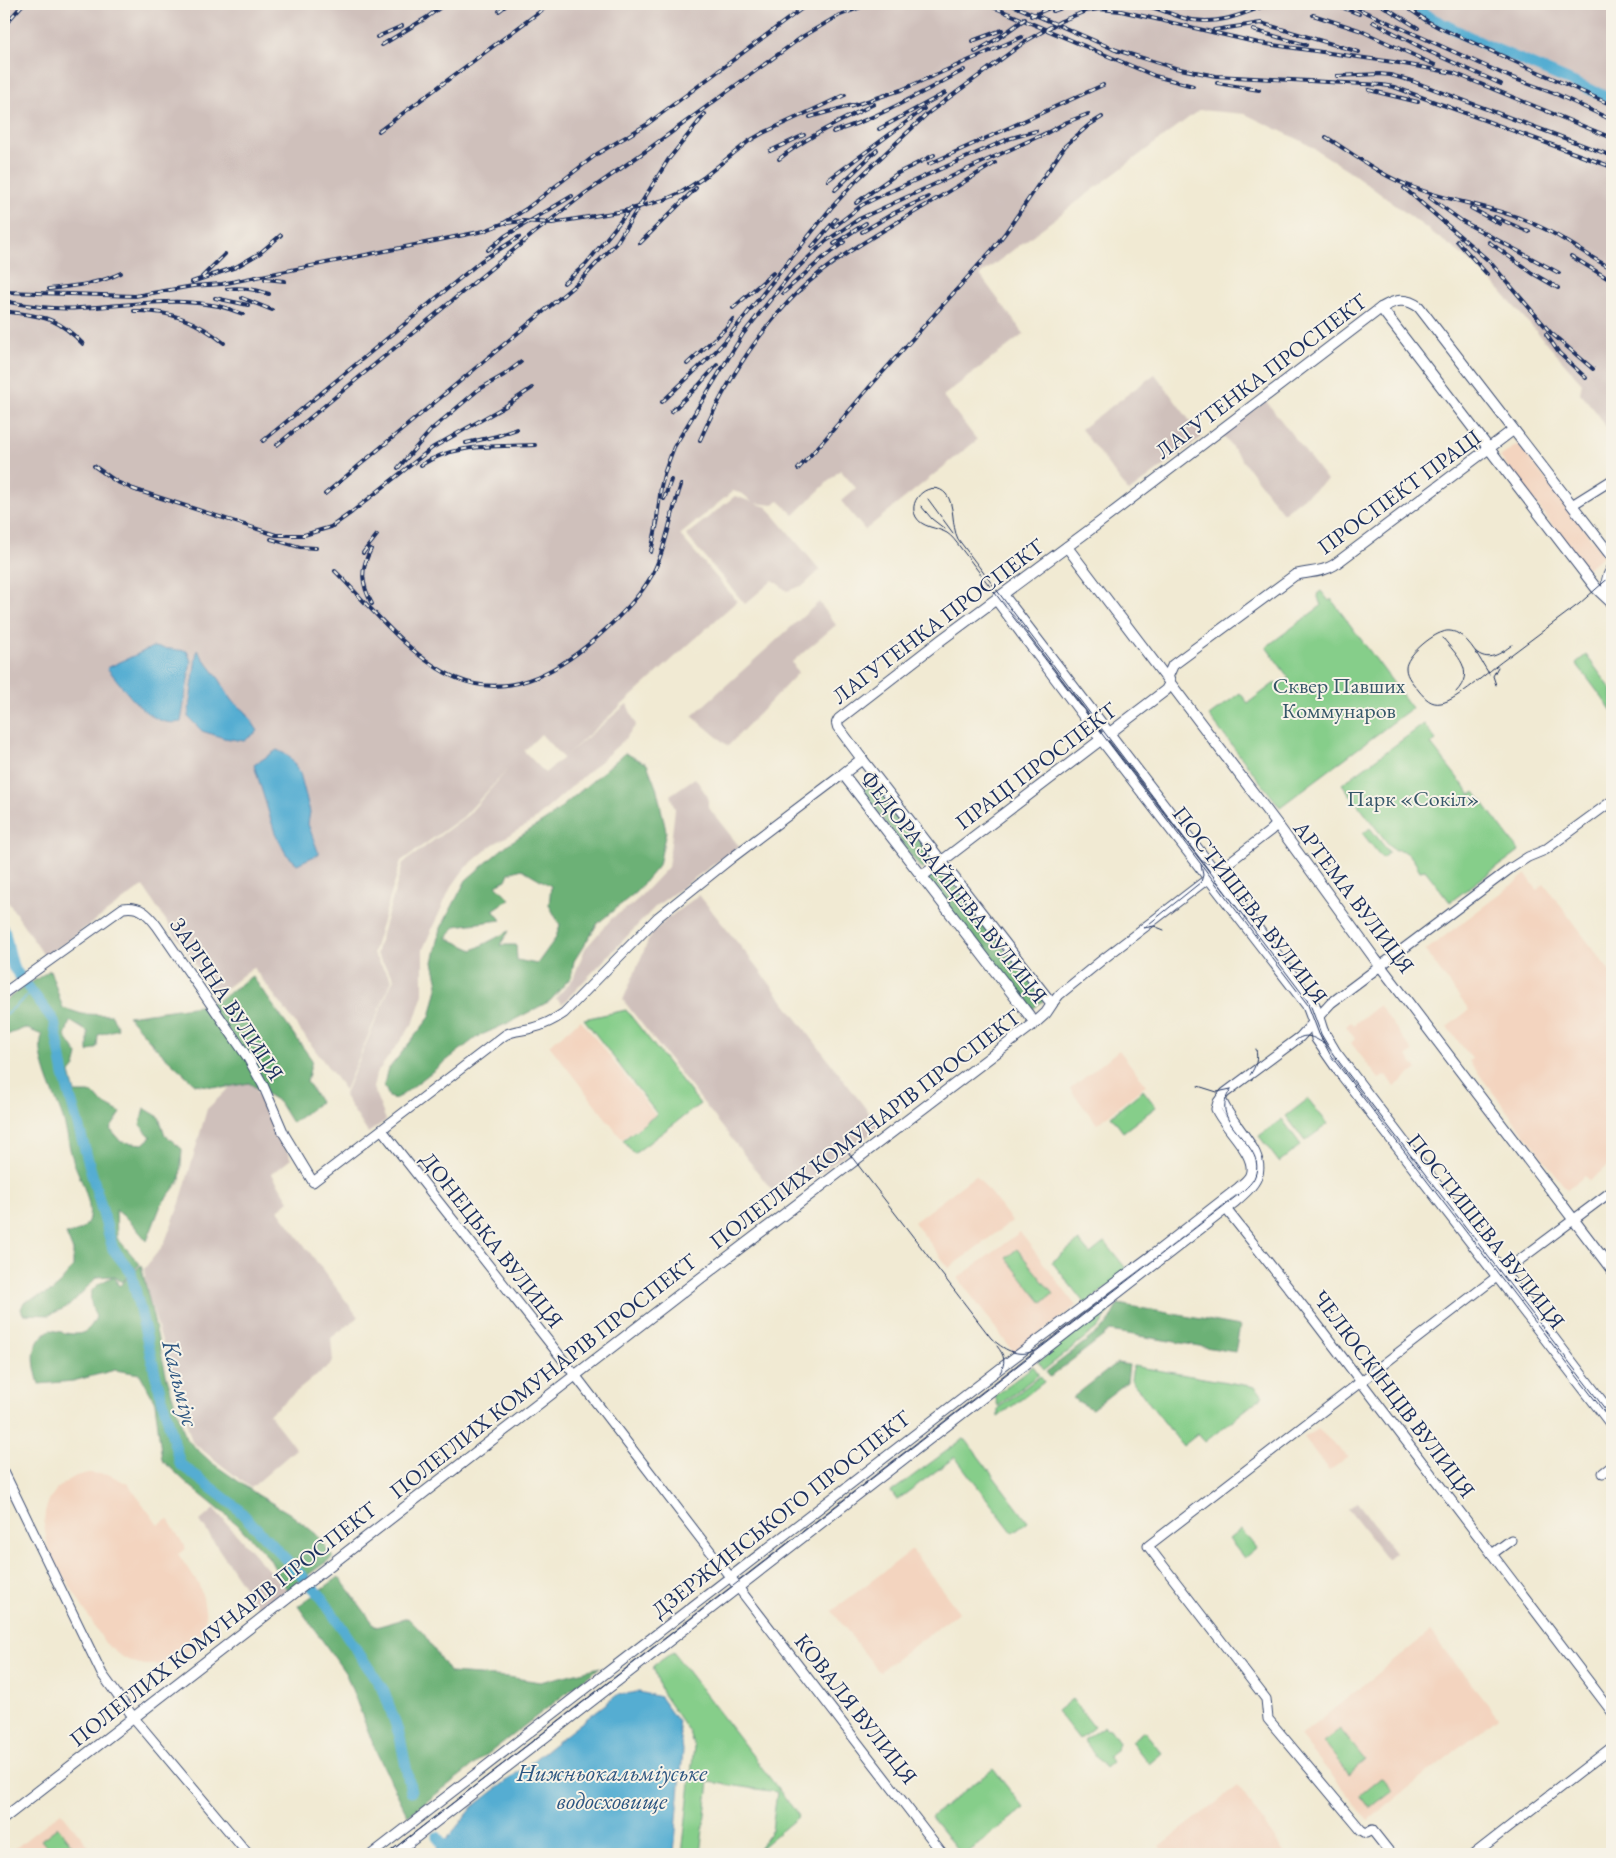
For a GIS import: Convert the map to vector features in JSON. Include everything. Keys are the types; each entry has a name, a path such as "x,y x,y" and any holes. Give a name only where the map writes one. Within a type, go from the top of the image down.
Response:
{"main road":[{"name":"ЛАГУТЕНКА ПРОСПЕКТ","path":"862,759 838,727 839,719 1381,308 1392,302 1406,300 1419,307 1513,430"},
{"path":"1381,308 1593,584 1612,603"},
{"path":"1513,430 1612,557"},
{"name":"ПРОСПЕКТ ПРАЦІ","path":"1170,683 1168,676 1173,665 1295,575 1327,570 1513,430"},
{"name":"АРТЕМА ВУЛИЦЯ","path":"1067,547 1612,1270"},
{"path":"1612,569 1606,580 1607,588 1612,597"},
{"name":"ПРАЦІ ПРОСПЕКТ","path":"921,877 1166,690 1170,683"},
{"path":"843,774 862,759"},
{"name":"ФЕДОРА ЗАЙЦЕВА ВУЛИЦЯ","path":"862,759 1052,1004"},
{"name":"ФЕДОРА ЗАЙЦЕВА ВУЛИЦЯ","path":"843,774 1035,1023"},
{"name":"ПОЛЕГЛИХ КОМУНАРІВ ПРОСПЕКТ","path":"4,1818 575,1375 1035,1023 1046,1014 1052,1004"}],"street":[{"path":"1572,505 1612,480"},
{"name":"ПОСТИШЕВА ВУЛИЦЯ","path":"999,597 1315,1005 1316,1039 1320,1047 1612,1414"},
{"path":"382,1130 505,1035 512,1031 548,1023 564,1013 658,917 733,857 843,774"},
{"path":"1216,1206 1248,1178 1252,1167 1248,1156 1220,1119 1216,1109 1221,1098 1295,1041 1332,1003 1381,965 1511,868 1528,857 1545,850 1612,801"},
{"path":"1213,875 1270,832 1277,824"},
{"name":"ПОЛЕГЛИХ КОМУНАРІВ ПРОСПЕКТ","path":"1052,1004 1059,995 1102,960 1213,875"},
{"name":"ЗАРІЧНА ВУЛИЦЯ","path":"4,993 123,908 133,906 141,909 157,926 248,1058 263,1085 284,1134 313,1182 382,1130"},
{"name":"ПОСТИШЕВА ВУЛИЦЯ","path":"1316,1018 1336,1052 1612,1426"},
{"path":"1295,1041 1303,1038 1311,1039 1320,1047"},
{"path":"1216,1206 1226,1209 1255,1182 1259,1167 1255,1152 1227,1113 1221,1098"},
{"name":"ДОНЕЦЬКА ВУЛИЦЯ","path":"382,1130 575,1375 738,1587"},
{"path":"1391,1854 1372,1830 1366,1832 1361,1830 1268,1719 1266,1699 1148,1546 1500,1274 1612,1191"},
{"name":"ДЗЕРЖИНСЬКОГО ПРОСПЕКТ","path":"372,1854 1016,1357 1216,1206"},
{"name":"ЧЕЛЮСКІНЦІВ ВУЛИЦЯ","path":"1226,1209 1293,1293 1612,1712"},
{"name":"ДЗЕРЖИНСЬКОГО ПРОСПЕКТ","path":"395,1854 1226,1209"},
{"path":"1603,1473 1612,1466"},
{"path":"4,1472 102,1674 134,1718 248,1854"},
{"path":"1492,1554 1511,1540"},
{"name":"КОВАЛЯ ВУЛИЦЯ","path":"738,1587 944,1854"},
{"path":"1474,1854 1612,1747"}],"shaded area":[{"path":"4,4 1612,4 1612,436 1597,413 1580,393 1582,383 1480,268 1348,170 1302,141 1245,114 1199,110 980,275 1024,334 943,396 977,440 865,530 841,501 856,488 840,470 794,515 778,500 773,505 755,503 767,507 820,570 804,585 787,591 773,580 745,604 686,535 735,496 752,502 743,494 733,491 680,535 737,601 565,756 627,704 636,725 623,741 532,822 492,845 465,868 450,889 423,949 423,994 414,1022 376,1074 373,1088 386,1120 368,1133 344,1096 394,978 376,954 403,863 468,815 508,769 463,817 401,861 373,954 392,980 345,1090 253,967 216,996 143,886 45,957 4,896","holes":["541,734 563,758 545,773 524,751"]},
{"path":"1155,374 1202,437 1129,492 1081,429"},
{"path":"1266,401 1327,480 1283,513 1222,434"},
{"path":"1518,444 1604,555 1586,569 1500,457"},
{"path":"819,602 836,625 792,662 798,673 728,746 692,716"},
{"path":"695,778 708,797 708,807 739,846 656,906 562,1004 556,998 573,979 585,949 612,918 633,904 668,867 675,809 670,795"},
{"path":"1526,874 1537,890 1544,884 1612,974 1612,1163 1589,1181 1585,1176 1567,1190 1469,1061 1472,1059 1447,1027 1469,1010 1425,951"},
{"path":"699,895 880,1127 782,1203 623,1000 653,933 667,919"},
{"path":"1379,1005 1413,1052 1407,1056 1417,1069 1394,1087 1386,1075 1379,1079 1351,1043 1355,1039 1346,1026 1351,1022 1353,1025"},
{"path":"581,1020 655,1115 622,1139 549,1045"},
{"path":"1119,1050 1146,1085 1097,1124 1070,1089"},
{"path":"247,1071 291,1159 272,1174 289,1201 278,1210 358,1317 331,1338 333,1362 269,1414 296,1449 251,1488 192,1442 147,1291 144,1269 164,1244 180,1203 207,1109"},
{"path":"976,1175 1012,1221 949,1268 914,1222"},
{"path":"1020,1232 1076,1306 1014,1353 958,1278"},
{"path":"1318,1429 1348,1457 1329,1471 1304,1437"},
{"path":"88,1473 110,1475 128,1484 158,1525 168,1519 186,1549 178,1554 199,1585 206,1616 203,1630 197,1642 189,1650 170,1662 158,1665 145,1665 132,1662 119,1655 105,1643 48,1548 44,1524 49,1500 64,1483 76,1476"},
{"path":"1357,1502 1395,1552 1387,1559 1348,1509"},
{"path":"214,1509 287,1591 259,1609 200,1521"},
{"path":"912,1550 959,1612 879,1672 832,1611"},
{"path":"1430,1632 1498,1717 1368,1820 1300,1736"},
{"path":"1238,1786 1285,1854 1166,1854 1160,1846"},
{"path":"61,1812 95,1854 8,1854"}],"green space":[{"name":"Сквер Павших Коммунаров","path":"1321,591 1329,601 1331,599 1412,708 1280,807 1209,716 1240,693 1248,703 1276,682 1279,686 1289,678 1266,647 1321,606 1317,594"},
{"path":"1586,655 1612,690 1612,711 1576,663"},
{"name":"Парк «Сокіл»","path":"1424,724 1436,740 1431,744 1471,795 1475,792 1519,851 1450,902 1425,870 1420,871 1407,853 1393,850 1342,784"},
{"path":"625,753 647,764 657,790 666,831 659,865 636,892 598,923 574,961 571,977 550,1001 477,1037 402,1095 394,1099 389,1097 384,1085 387,1071 430,1017 438,984 433,962 441,928 466,880 508,844 550,817","holes":["522,869 551,886 549,905 560,925 555,939 537,964 517,960 516,945 500,945 509,931 473,950 447,938 455,926 501,920 493,910 510,899 496,885 506,880 509,873"]},
{"path":"875,781 935,860 922,870 861,791"},
{"path":"1370,828 1388,851 1382,858 1363,834"},
{"path":"941,867 1044,1000 1029,1012 926,878"},
{"path":"50,970 63,1008 82,1014 112,1015 118,1029 98,1035 97,1047 88,1052 88,1032 70,1021 65,1036 78,1055 75,1067 70,1073 75,1093 93,1093 101,1102 121,1113 110,1129 121,1142 143,1144 151,1137 140,1125 144,1108 159,1117 165,1135 182,1149 180,1180 161,1205 147,1241 131,1222 116,1210 117,1238 140,1264 122,1282 114,1277 119,1286 141,1265 167,1378 186,1439 212,1463 258,1495 289,1513 316,1534 333,1557 287,1590 269,1558 237,1524 162,1460 155,1402 140,1374 115,1370 73,1381 39,1384 34,1354 43,1335 50,1330 77,1334 87,1330 96,1317 91,1301 92,1291 95,1287 114,1276 97,1277 69,1306 49,1315 23,1314 21,1309 24,1302 53,1291 73,1267 73,1251 66,1234 80,1230 86,1225 89,1218 87,1198 74,1163 64,1122 44,1067 41,1045 42,1035 25,1028 4,1036 4,1001"},
{"path":"252,976 312,1060 307,1082 320,1102 292,1123 279,1102 249,1083 222,1088 195,1084 159,1051 128,1016 199,1006 219,1000"},
{"path":"626,1010 700,1104 634,1154 623,1140 657,1114 584,1019"},
{"path":"1143,1090 1156,1107 1123,1132 1111,1116"},
{"path":"1308,1099 1328,1124 1305,1141 1286,1116"},
{"path":"1282,1119 1301,1145 1279,1162 1259,1136"},
{"path":"1079,1241 1090,1254 1105,1242 1128,1271 1085,1304 1052,1262"},
{"path":"1017,1249 1053,1294 1042,1303 1006,1258"},
{"path":"1118,1304 1240,1326 1235,1352 1110,1331 1050,1377 1046,1372 1107,1325"},
{"path":"1112,1305 1102,1324 1044,1370 1038,1362"},
{"path":"1117,1363 1129,1365 1127,1382 1092,1409 1072,1398"},
{"path":"1033,1366 1039,1374 998,1406 995,1396"},
{"path":"1133,1366 1256,1387 1263,1396 1205,1442 1198,1434 1183,1446 1131,1380"},
{"path":"1040,1376 1044,1382 998,1417 998,1408"},
{"path":"963,1439 966,1440 1028,1522 1013,1533 955,1457 897,1500 891,1492"},
{"path":"1241,1529 1256,1548 1244,1558 1229,1539"},
{"path":"339,1577 376,1627 408,1618 423,1633 450,1673 508,1677 540,1682 600,1667 408,1816 375,1749 346,1674 298,1606"},
{"path":"673,1652 799,1816 757,1851 772,1830 777,1792 709,1782 700,1854 682,1854 694,1747 689,1732 662,1693 653,1666"},
{"path":"1072,1699 1094,1727 1079,1739 1057,1711"},
{"path":"1104,1726 1110,1729 1119,1742 1117,1749 1108,1756 1112,1762 1105,1768 1084,1740"},
{"path":"1340,1729 1365,1760 1349,1774 1323,1742"},
{"path":"1144,1731 1162,1753 1149,1764 1131,1741"},
{"path":"993,1769 1024,1808 966,1854 961,1854 931,1817"},
{"path":"1382,1777 1393,1790 1370,1808 1360,1795"},
{"path":"58,1827 79,1854 53,1854 41,1840"}],"water":[{"path":"153,647 187,651 191,661 181,722 169,723 149,714 130,697 107,668"},
{"path":"197,650 220,680 231,700 245,711 258,731 244,741 224,738 202,731 188,717"},
{"path":"277,750 289,756 300,773 310,812 308,824 319,854 297,864 286,854 275,833 254,765"},
{"name":"Нижньокальміуське водосховище","path":"639,1692 660,1697 678,1722 683,1750 674,1854 432,1854 436,1851 440,1841 447,1839 473,1807 617,1695"}],"waterway":[{"path":"1413,4 1429,17 1484,44 1612,99"},
{"name":"Кальміус","path":"4,929 13,967 54,1021 64,1075 113,1249 131,1272 155,1373 180,1464 236,1507 320,1595 384,1691 400,1737 411,1792"},
{"path":"4,1016 32,992"},
{"path":"437,1837 451,1854"}],"tram line":[{"path":"1612,1418 1333,1054 1321,1034 1310,1004 958,539 949,498 946,494 934,488 922,493 914,504 916,517 922,523 947,533 960,547 1308,1005 1319,1034 1331,1056 1612,1422"},
{"path":"928,499 953,533"},
{"path":"921,506 932,519 945,529"},
{"path":"1489,674 1488,672 1475,651 1467,640 1457,633 1450,631 1438,634 1426,642 1410,658 1406,668 1407,674 1426,698 1431,702 1437,703 1447,701 1473,684 1482,677 1490,671 1498,665 1504,660 1579,604 1612,575"},
{"path":"1443,638 1459,657 1464,670 1462,684 1456,692"},
{"path":"1475,651 1480,655 1489,657 1498,654 1512,645"},
{"path":"1496,685 1493,676 1498,667"},
{"path":"1203,861 1213,866 1224,866"},
{"path":"1144,928 1201,882 1203,875 1201,865"},
{"path":"1144,928 1154,926 1164,930"},
{"path":"1295,1041 1306,1036 1323,1043"},
{"path":"1250,1075 1256,1063 1256,1049"},
{"path":"1198,1086 1217,1092 1231,1089"},
{"path":"387,1854 1243,1191 1254,1178 1257,1164 1253,1153 1231,1124 1226,1113 1225,1102 1231,1089"},
{"path":"848,1152 991,1338 1000,1346 1016,1353 1034,1351"},
{"path":"997,1346 1004,1359 1000,1373"}],"railway":[{"path":"4,8 8,4"},
{"path":"4,26 23,4"},
{"path":"382,45 445,4"},
{"path":"499,11 508,4"},
{"path":"379,131 550,4"},
{"path":"4,292 135,296 193,286 222,284 484,231 504,223 526,209 597,154 646,125 808,4"},
{"path":"277,445 583,195 802,37 838,16 869,4"},
{"path":"986,4 1155,76 1193,86"},
{"path":"1010,4 1118,51"},
{"path":"1031,16 1059,4"},
{"path":"1053,11 1073,4"},
{"path":"1139,4 1183,18 1206,21 1227,19 1269,4"},
{"path":"1203,4 1227,4"},
{"path":"1333,4 1359,14"},
{"path":"1352,4 1363,11 1510,77 1556,94 1612,120"},
{"path":"1380,4 1418,28"},
{"path":"1402,4 1440,28 1612,105"},
{"path":"662,402 726,340 831,208 857,180 927,114 1026,41 1061,21 1086,11 1099,9 1121,11 1259,43 1393,62 1454,73 1612,138"},
{"path":"1313,15 1359,30 1435,65"},
{"path":"975,52 1025,19"},
{"path":"1373,22 1430,52 1501,84"},
{"path":"1214,30 1261,23 1359,52"},
{"path":"377,37 402,26"},
{"path":"972,41 1002,30"},
{"path":"1253,30 1306,45"},
{"path":"849,107 901,90 1022,37"},
{"path":"1113,49 1175,68 1216,76 1394,87 1612,167"},
{"path":"833,132 884,112 964,70"},
{"path":"1337,76 1379,74 1412,81 1612,156"},
{"path":"1217,83 1259,90"},
{"path":"929,164 1103,85"},
{"path":"1369,90 1418,102"},
{"path":"879,129 945,93"},
{"path":"507,223 523,221 552,223 624,211 664,200 682,192 703,178 749,141 845,95"},
{"path":"779,159 813,136 874,104"},
{"path":"810,117 853,105"},
{"path":"828,180 924,109"},
{"path":"325,494 580,281 617,242 668,160 705,114"},
{"path":"1041,136 1067,122 1088,114"},
{"path":"798,469 992,250 1065,146 1089,125 1102,117"},
{"path":"834,227 862,205 880,196 1008,139 1036,131"},
{"path":"656,526 661,487 674,447 743,334 791,274 826,241 859,219 1046,133"},
{"path":"770,151 804,135"},
{"path":"1326,137 1378,171 1401,182 1426,192 1522,219 1539,226 1612,268"},
{"path":"835,190 877,150"},
{"path":"856,203 898,173 934,155"},
{"path":"700,440 720,399 743,360 770,323 801,289 826,268 854,249 995,163"},
{"path":"640,243 696,188"},
{"path":"1404,188 1489,261 1551,333 1593,369"},
{"path":"488,250 505,236 572,196"},
{"path":"862,232 894,213 928,197"},
{"path":"1430,198 1462,221 1559,273"},
{"path":"564,283 586,264 631,208"},
{"path":"1471,208 1500,224"},
{"path":"1495,217 1529,232"},
{"path":"812,247 836,219"},
{"path":"834,244 866,223"},
{"path":"192,282 236,267 260,253 281,235"},
{"path":"263,441 481,261 519,237"},
{"path":"1457,241 1487,274"},
{"path":"783,293 844,242"},
{"path":"1489,242 1532,273 1558,288"},
{"path":"202,277 225,254"},
{"path":"1571,256 1612,281"},
{"path":"49,289 77,286 121,273"},
{"path":"733,308 773,273"},
{"path":"265,279 285,281"},
{"path":"227,289 248,289 269,294"},
{"path":"215,298 248,305"},
{"path":"242,298 272,310"},
{"path":"4,301 32,306 61,308 183,302 224,307 243,314"},
{"path":"4,311 38,316 56,322 83,344"},
{"path":"134,311 159,312 182,318 214,335 224,343"},
{"path":"687,364 725,329 733,319"},
{"path":"1546,334 1559,353 1586,378"},
{"path":"398,468 432,429 478,390 504,375 521,362"},
{"path":"671,412 717,365"},
{"path":"133,489 276,535 304,535 331,527 432,448 504,407 532,388"},
{"path":"466,443 517,429"},
{"path":"421,465 434,458 461,450 490,446 535,445"},
{"path":"94,466 117,482 138,491"},
{"path":"664,499 671,480"},
{"path":"335,571 391,630 407,645 439,669 456,678 477,684 498,686 518,683 537,677 573,656 605,630 637,597 657,565 681,485"},
{"path":"651,552 658,518"},
{"path":"363,553 377,535"},
{"path":"271,539 300,547 316,548"},
{"path":"371,549 367,557 363,576 372,604"}]}
